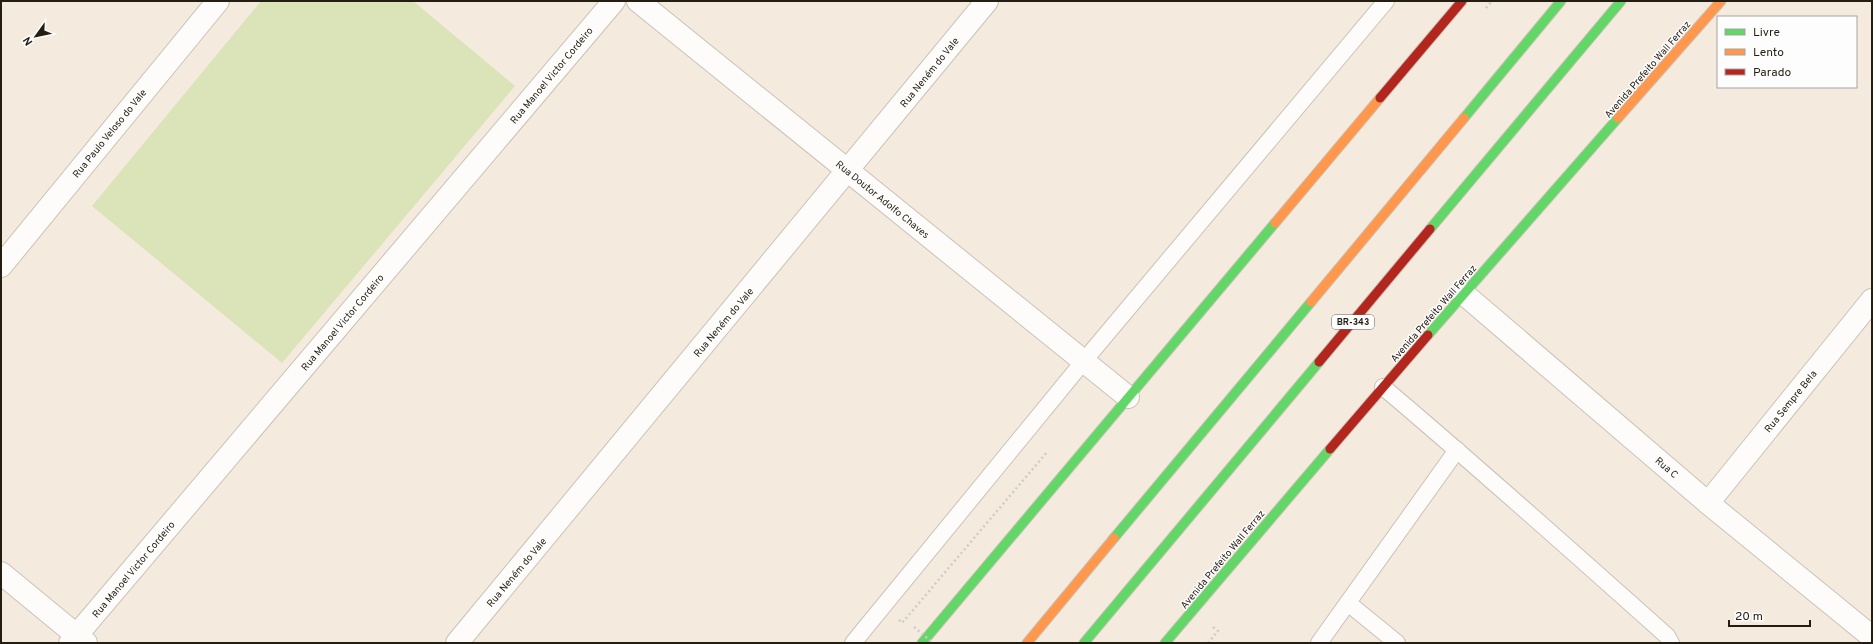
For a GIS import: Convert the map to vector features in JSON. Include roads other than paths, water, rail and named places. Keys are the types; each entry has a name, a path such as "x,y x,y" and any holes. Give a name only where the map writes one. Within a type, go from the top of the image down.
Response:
{"main road":[{"path":"922,643 1462,1"},
{"path":"1027,643 1561,1"},
{"name":"BR-343","path":"1084,643 1621,1"},
{"name":"Avenida Prefeito Wall Ferraz","path":"1165,643 1383,387 1721,1"}],"street":[{"name":"Rua Paulo Veloso do Vale","path":"1,266 218,1"},
{"name":"Rua Manoel Victor Cordeiro","path":"77,640 614,1"},
{"name":"Rua Doutor Adolfo Chaves","path":"638,1 1128,397"},
{"name":"Rua Neném do Vale","path":"457,643 987,1"},
{"name":"Rua C","path":"1464,294 1708,503 1872,637"},
{"name":"Rua Sempre Bela","path":"1708,503 1872,300"},
{"path":"1,573 77,640"}],"lane":[{"path":"853,643 1083,362 1386,1"},
{"path":"1383,387 1457,450 1667,636 1671,643"},
{"path":"1320,643 1457,450"},
{"path":"1348,603 1397,643"}]}
